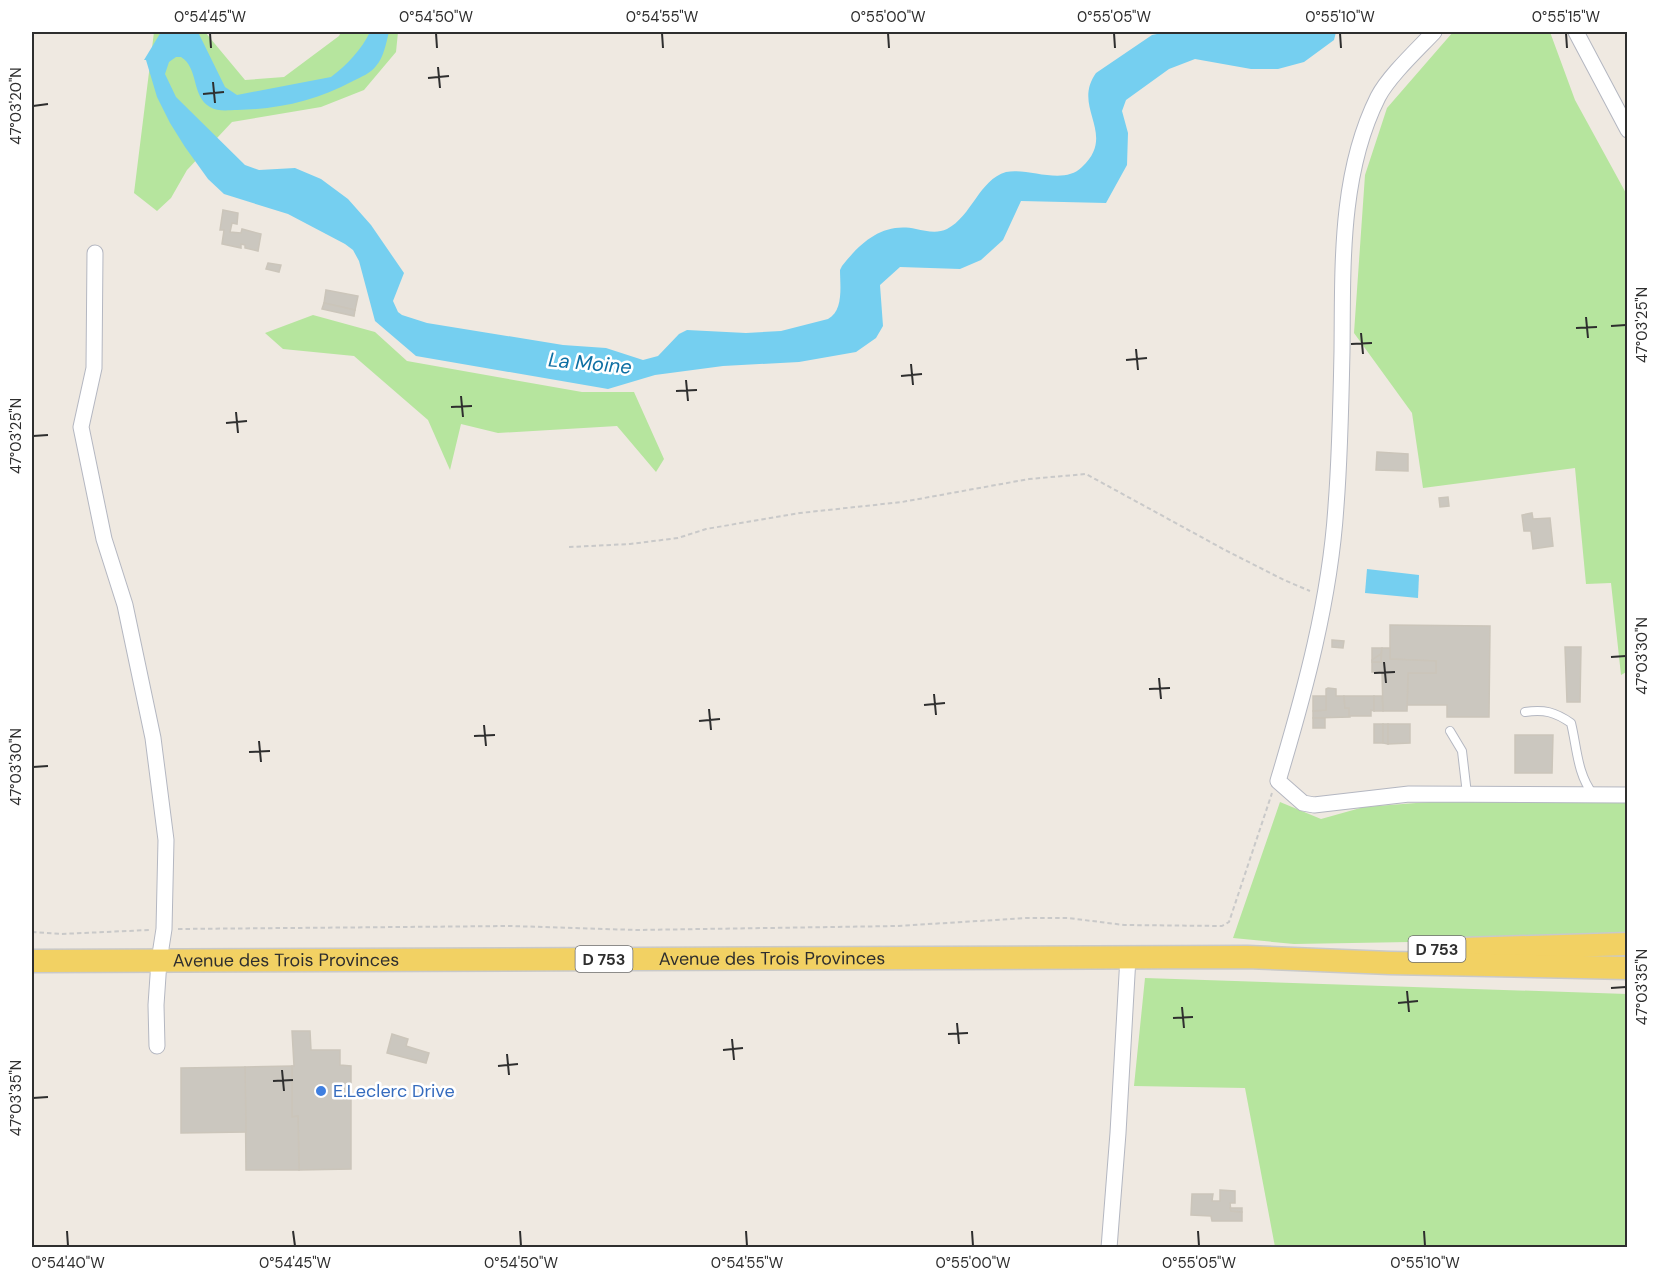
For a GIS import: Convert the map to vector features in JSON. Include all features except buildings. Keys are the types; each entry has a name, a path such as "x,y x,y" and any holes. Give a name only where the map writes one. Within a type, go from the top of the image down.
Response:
{"main road":[{"name":"Avenue des Trois Provinces","path":"1247,957 1628,944"},
{"name":"Avenue des Trois Provinces","path":"32,960 1247,957 1390,963 1628,968"}],"street":[{"path":"1434,32 1379,95 1365,127 1350,182 1343,280 1336,508 1314,651 1278,781 1303,803 1314,806 1409,794 1628,795"},
{"path":"1576,32 1628,130"},
{"path":"95,253 94,368 81,427 104,539 125,605 153,738 166,840 164,929 156,1005 157,1046"},
{"path":"1109,1248 1128,957"}],"lane":[{"path":"1525,712 1542,710 1558,714 1571,723 1581,770 1586,786 1593,794"},
{"path":"1450,731 1462,751 1467,794"}],"path":[{"path":"568,548 678,538 706,529 800,513 902,502 1029,479 1086,474 1284,580 1305,590 1324,595"},
{"path":"32,932 61,934 164,929 511,926 637,930 897,926 1027,918 1068,918 1124,925 1222,926 1229,922 1269,799 1278,781"}],"green space":[{"path":"154,32 205,32 245,80 284,77 339,36 341,32 398,32 396,52 364,90 321,107 232,122 187,170 171,198 157,211 134,193"},
{"path":"1453,32 1550,32 1575,100 1627,195 1628,671 1621,675 1611,583 1586,584 1575,468 1423,488 1412,413 1354,333 1365,175 1387,108"},
{"path":"313,315 375,332 407,361 582,392 634,392 664,459 656,472 617,426 498,433 461,424 450,470 428,420 354,356 283,349 265,333"},
{"path":"1627,801 1627,934 1530,940 1294,944 1233,938 1280,802 1321,819 1364,807 1429,802"},
{"path":"1145,978 1627,994 1627,1247 1275,1247 1245,1088 1134,1086"}],"water":[{"name":"La Moine","path":"161,32 198,32 225,87 237,95 331,77 353,57 370,32 389,32 381,58 369,73 325,94 282,106 216,110 204,102 200,96 190,68 181,57 176,57 169,62 165,74 176,97 245,165 259,170 295,168 321,179 348,199 371,225 404,273 393,301 402,315 427,323 563,345 606,348 643,360 658,356 679,334 687,330 746,333 781,331 828,319 837,310 839,304 842,266 857,249 874,236 893,228 943,231 963,216 989,182 1006,172 1055,176 1074,172 1082,167 1092,155 1096,143 1096,132 1088,98 1096,73 1152,35 1162,33 1336,32 1334,40 1304,62 1278,69 1251,69 1195,59 1169,69 1126,100 1122,111 1128,133 1127,165 1106,203 1021,201 1003,240 981,260 960,269 900,267 880,285 883,326 876,338 856,352 799,362 723,366 655,375 608,389 416,356 375,321 359,261 353,250 288,214 224,194 208,179 170,123 157,97 146,60 144,60"},
{"path":"1367,569 1419,575 1418,598 1365,593"}],"place":[{"name":"E.Leclerc Drive","path":"321,1091"}]}
